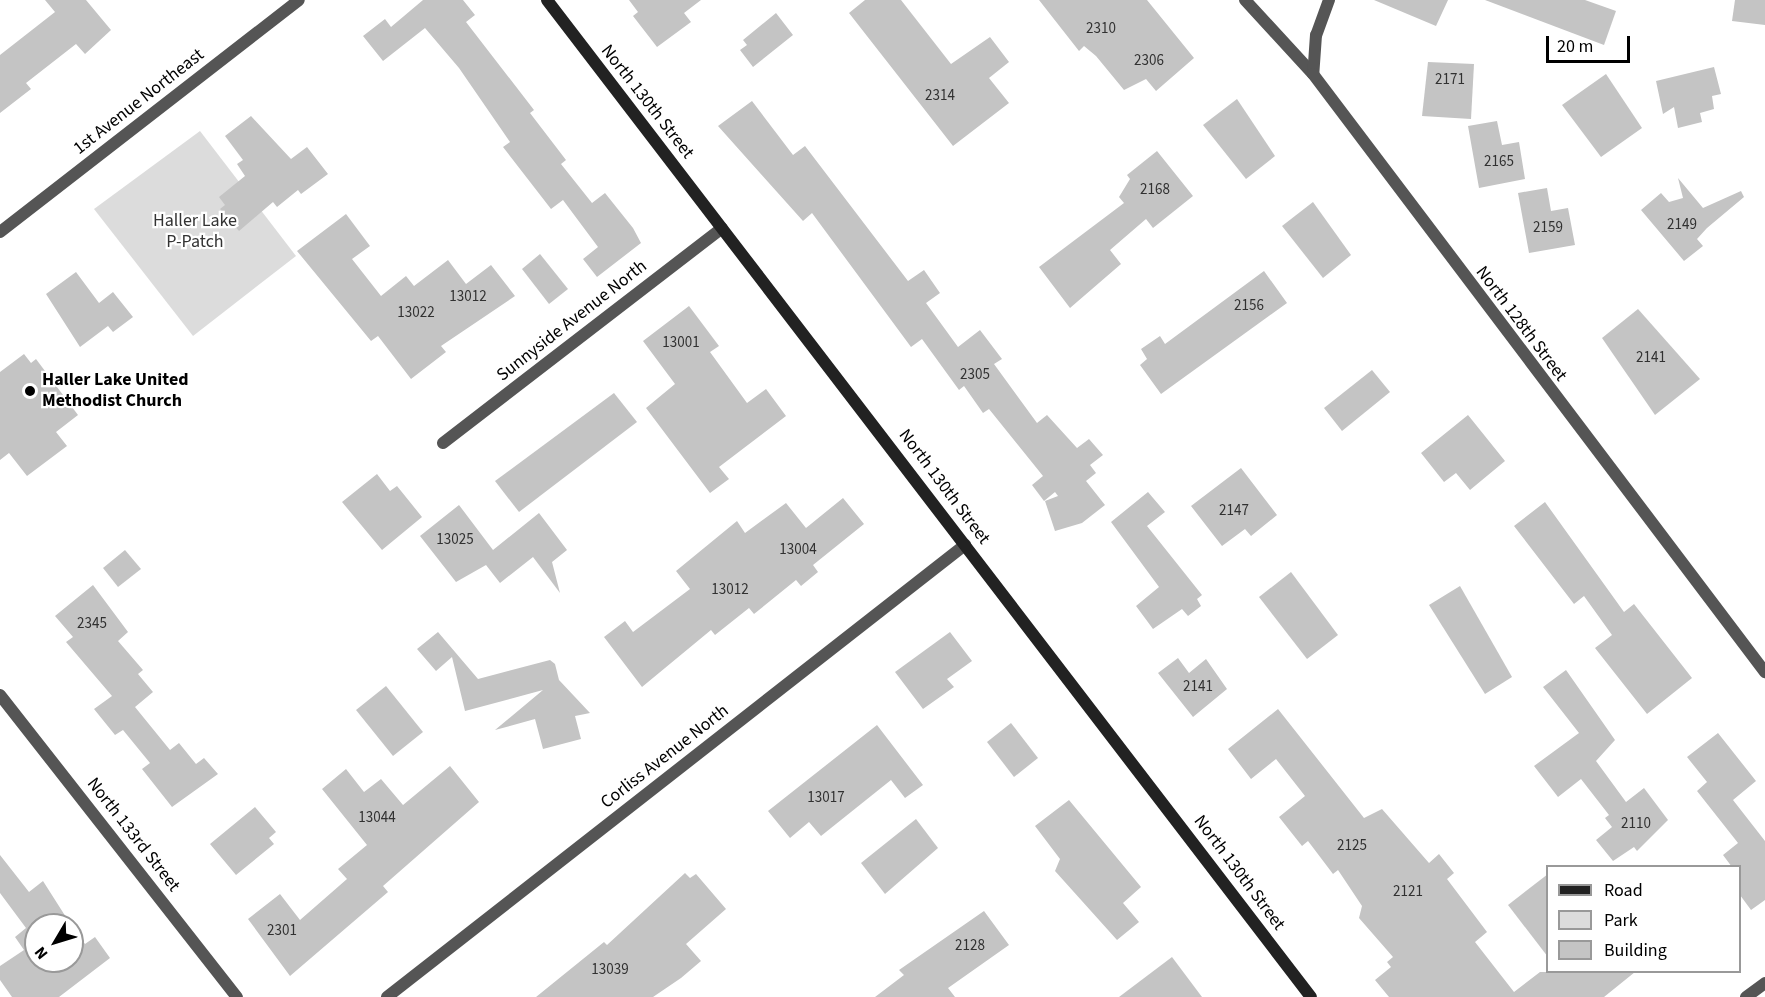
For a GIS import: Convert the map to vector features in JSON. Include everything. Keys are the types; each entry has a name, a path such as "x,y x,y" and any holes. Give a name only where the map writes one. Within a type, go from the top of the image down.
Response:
{"main road":[{"name":"North 130th Street","path":"547,0 1311,997"}],"street":[{"name":"1st Avenue Northeast","path":"0,232 299,0"},
{"name":"North 128th Street","path":"1245,0 1313,74 1765,672"},
{"path":"1313,74 1316,35 1329,0"},
{"name":"Sunnyside Avenue North","path":"443,443 722,228"},
{"name":"Corliss Avenue North","path":"387,997 965,545"},
{"name":"North 133rd Street","path":"0,694 237,997"},
{"path":"1746,997 1765,983"}],"green space":[{"name":"Haller Lake P-Patch","path":"200,131 296,256 193,336 94,209"}],"building":[{"path":"45,0 86,0 111,30 85,54 76,44 26,83 31,89 0,113 0,55 55,12"},
{"path":"423,0 463,0 475,15 466,22 534,110 530,113 566,160 561,164 592,203 605,193 633,228 641,243 597,277 583,259 598,247 563,200 551,209 503,147 510,142 459,68 425,28 383,61 363,36 385,19 391,27"},
{"path":"629,0 701,0 684,13 691,22 657,47 633,16 638,12"},
{"path":"865,0 901,0 951,64 990,37 1009,62 989,78 1009,103 953,146 849,13"},
{"path":"1039,0 1147,0 1194,58 1156,91 1146,79 1124,90 1096,56 1084,46 1079,51"},
{"path":"1374,0 1448,0 1436,26"},
{"path":"1485,0 1585,0 1616,11 1604,45"},
{"path":"1735,0 1765,0 1765,25 1732,21"},
{"path":"776,13 793,35 753,67 740,50 747,45 743,40"},
{"path":"1428,62 1474,64 1471,119 1422,116"},
{"path":"1714,67 1721,94 1712,96 1714,109 1700,113 1702,122 1678,128 1674,107 1663,114 1656,81"},
{"path":"1606,74 1642,128 1601,157 1562,105"},
{"path":"1237,99 1275,156 1246,179 1203,125"},
{"path":"752,101 793,155 805,146 908,281 924,270 940,293 926,303 958,347 980,330 1002,359 994,364 1037,423 1047,415 1077,448 1089,439 1103,455 1090,465 1096,473 1086,481 1105,505 1082,523 1055,531 1045,501 1058,496 1055,492 1044,501 1032,485 1043,476 989,409 983,413 964,386 959,390 922,339 911,347 812,213 803,221 718,126"},
{"path":"251,116 291,159 307,147 328,174 301,194 298,190 277,207 273,202 239,231 220,209 225,205 219,197 245,176 237,164 243,160 225,136"},
{"path":"1497,121 1502,145 1519,142 1525,179 1479,188 1468,126"},
{"path":"1157,151 1193,196 1153,228 1146,219 1110,250 1121,264 1070,308 1039,267 1124,203 1119,197 1130,179 1127,175"},
{"path":"1678,178 1703,208 1741,191 1744,197 1707,228 1697,239 1703,246 1684,261 1641,210 1661,193 1669,202 1683,198"},
{"path":"1547,188 1551,211 1568,208 1575,245 1529,253 1518,193"},
{"path":"1313,202 1351,255 1323,278 1282,226"},
{"path":"346,214 370,246 352,259 381,296 406,276 414,286 448,260 466,284 491,265 515,296 441,346 446,352 411,379 378,336 371,341 297,251"},
{"path":"540,254 568,289 549,304 522,269"},
{"path":"1264,271 1287,303 1161,394 1140,365 1147,359 1141,349 1160,336 1165,344"},
{"path":"76,272 99,303 113,292 133,317 113,332 108,326 80,347 46,294"},
{"path":"689,306 719,346 710,352 747,403 766,389 786,416 719,467 729,479 710,493 646,408 675,384 643,341"},
{"path":"1638,309 1700,379 1655,415 1602,338"},
{"name":"Haller Lake United Methodist Church","path":"24,354 31,363 36,359 78,415 56,432 67,446 27,476 9,453 0,460 0,372"},
{"path":"1372,370 1390,392 1342,431 1324,408"},
{"path":"614,393 637,422 519,512 495,481"},
{"path":"1468,415 1505,461 1470,490 1456,473 1444,482 1421,453"},
{"path":"1241,468 1277,515 1251,536 1245,529 1222,546 1191,506"},
{"path":"377,474 390,491 397,486 422,517 382,550 342,502"},
{"path":"1148,492 1165,512 1147,526 1202,595 1197,599 1201,606 1188,616 1182,609 1153,629 1136,606 1159,587 1111,522"},
{"path":"843,498 864,524 813,565 818,572 801,586 796,580 754,614 749,608 715,635 711,630 642,687 604,637 625,621 633,632 690,589 676,571 737,521 745,533 786,503 806,528"},
{"path":"1545,502 1624,612 1634,604 1692,678 1647,714 1595,648 1612,635 1584,596 1574,604 1514,526"},
{"path":"459,505 493,550 539,513 567,550 552,562 560,593 533,557 500,583 486,565 456,582 420,536"},
{"path":"125,550 141,569 118,587 103,568"},
{"path":"1291,572 1338,635 1307,659 1259,597"},
{"path":"93,585 128,632 118,641 143,670 138,674 153,692 135,707 170,750 179,743 196,764 204,758 218,774 172,807 142,769 150,763 123,730 115,735 94,709 112,696 66,642 73,637 55,616"},
{"path":"1460,586 1512,677 1485,694 1429,605"},
{"path":"438,632 478,679 550,660 555,664 559,680 590,713 575,716 581,739 543,749 535,719 495,730 543,690 465,711 452,657 436,671 417,649"},
{"path":"950,632 972,661 947,679 954,687 923,709 895,672"},
{"path":"1178,658 1189,673 1206,659 1227,689 1193,717 1158,673"},
{"path":"1566,670 1615,740 1596,761 1626,802 1644,788 1668,820 1637,851 1634,847 1613,861 1596,840 1612,827 1605,818 1609,815 1581,779 1558,797 1534,766 1579,733 1543,687"},
{"path":"386,686 423,732 393,756 356,710"},
{"path":"1278,709 1364,818 1382,809 1429,863 1439,854 1454,873 1447,879 1487,932 1475,942 1514,992 1540,972 1634,973 1604,997 1389,997 1375,980 1391,967 1387,962 1393,957 1359,918 1362,906 1338,870 1333,874 1308,841 1302,846 1279,817 1305,796 1276,759 1251,779 1228,749"},
{"path":"1011,723 1038,758 1014,777 987,742"},
{"path":"877,725 923,785 905,798 891,780 821,836 809,822 790,838 768,811"},
{"path":"1718,733 1756,781 1733,800 1765,841 1765,900 1751,910 1741,896 1741,865 1730,865 1723,855 1738,843 1697,791 1707,782 1687,757"},
{"path":"450,766 479,802 383,886 388,892 290,976 248,919 280,894 300,920 347,879 338,869 367,845 322,789 346,769 364,792 381,779 403,805"},
{"path":"1069,800 1141,887 1123,903 1139,922 1117,940 1055,871 1060,859 1035,826"},
{"path":"255,807 276,832 269,838 274,844 236,875 210,844"},
{"path":"916,819 938,848 885,894 861,863"},
{"path":"0,855 29,892 43,881 63,913 24,913 24,925 0,893"},
{"path":"685,873 690,878 696,874 726,909 686,944 701,961 681,978 653,997 536,997 604,942 607,945"},
{"path":"1546,876 1546,954 1508,905"},
{"path":"984,911 1009,945 948,988 955,997 875,997 904,975 899,970"},
{"path":"24,930 24,950 15,937"},
{"path":"95,937 110,958 59,997 12,997 0,980 0,966 24,950 24,973 84,973 84,943"},
{"path":"1172,957 1202,997 1119,997"}],"place":[{"name":"Haller Lake United Methodist Church","path":"30,391"}]}
